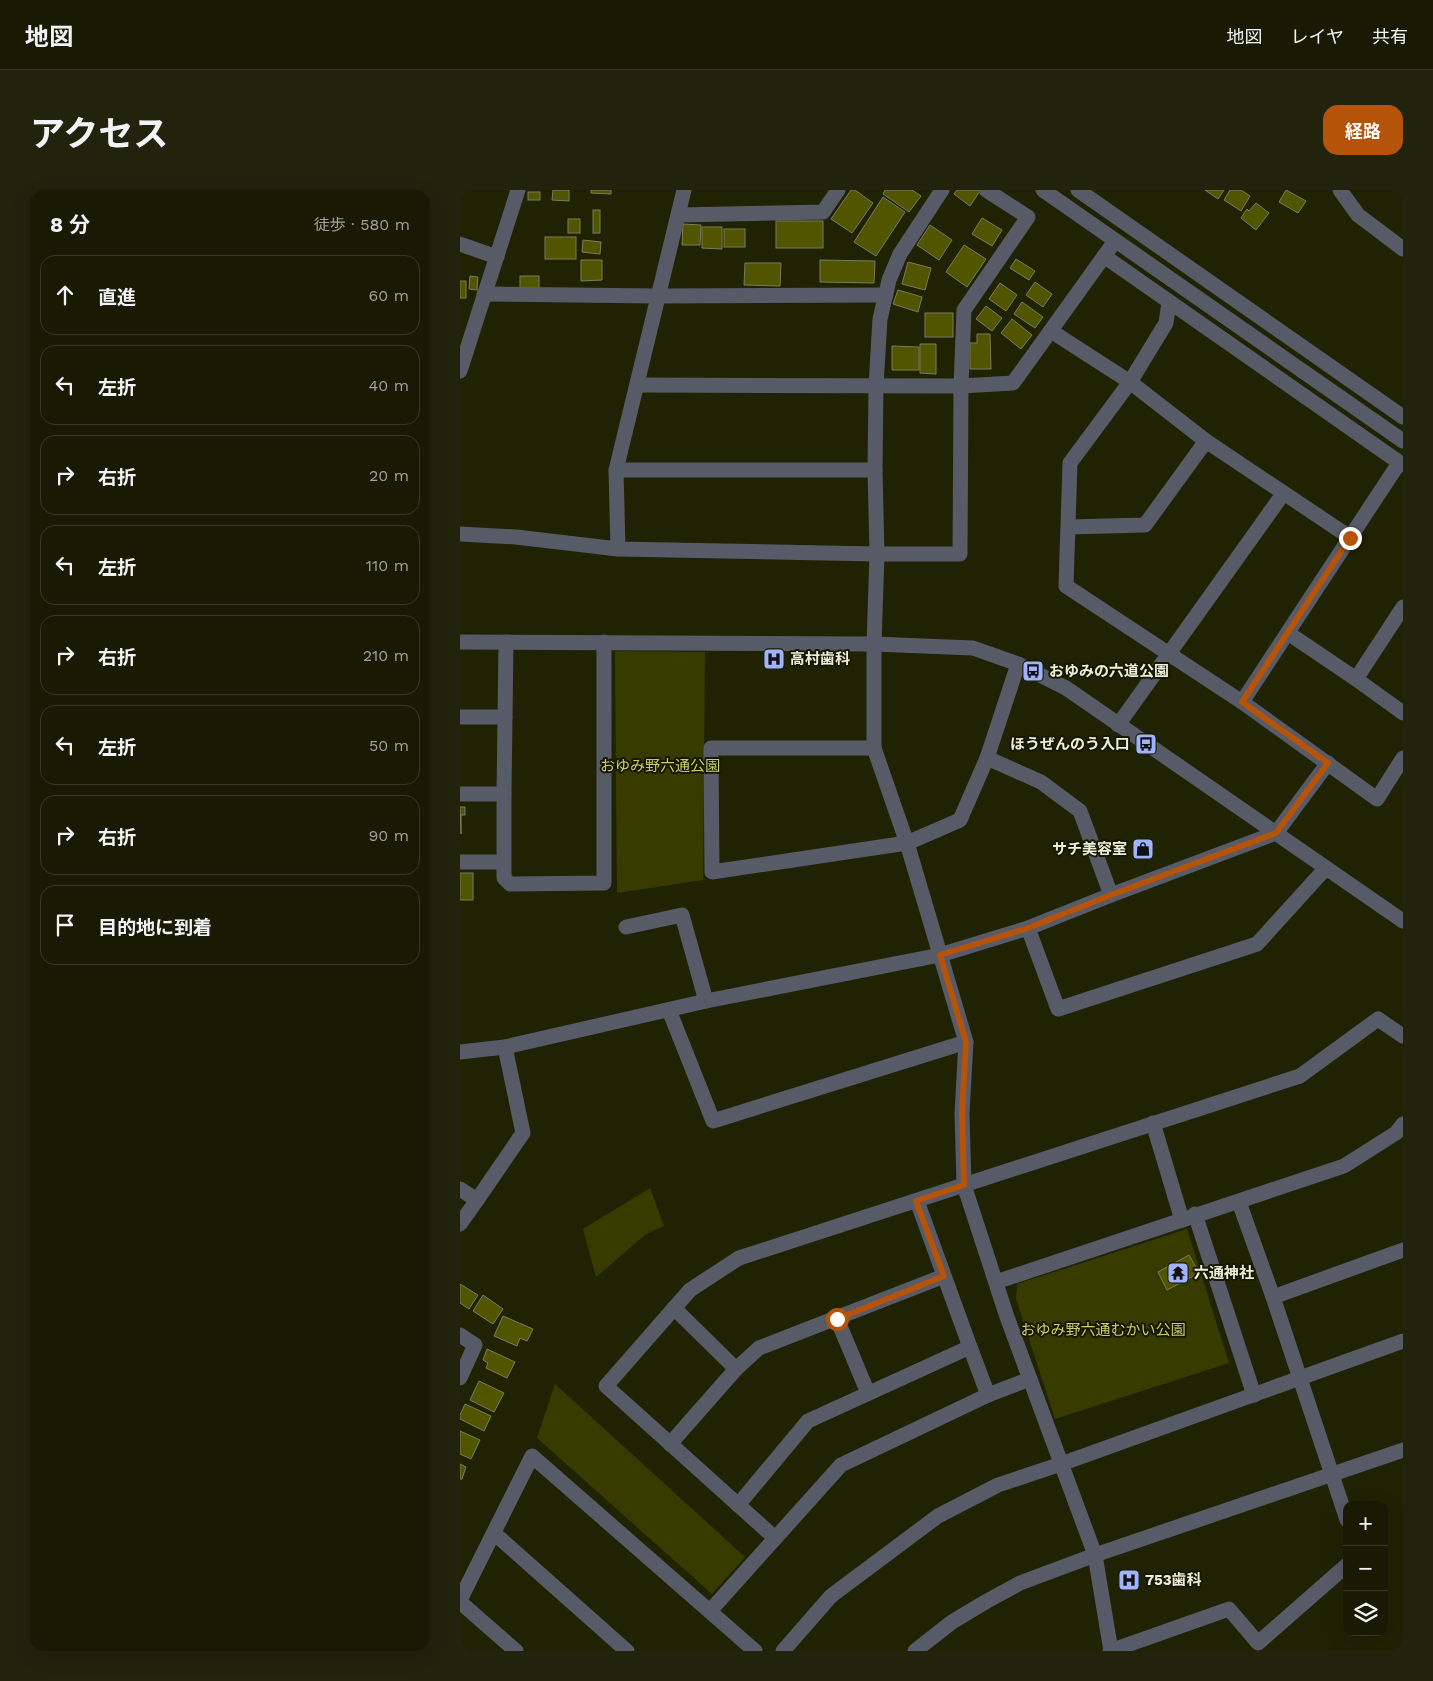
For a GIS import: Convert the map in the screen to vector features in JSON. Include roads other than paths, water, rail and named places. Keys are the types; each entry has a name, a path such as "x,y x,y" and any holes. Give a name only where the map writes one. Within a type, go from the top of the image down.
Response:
{"street":[{"path":"460,372 518,190"},
{"path":"618,549 616,470 684,190"},
{"path":"678,214 823,212 838,190"},
{"path":"942,190 900,254 889,280 880,319 876,386 877,554 874,644 874,748 907,843 966,1042 962,1113 964,1185 1030,1379 1095,1555 1111,1651 1229,1609 1258,1643 1343,1569"},
{"path":"460,534 516,537 618,549 960,554 961,386 964,310 1028,217 986,190"},
{"path":"1043,190 1403,441"},
{"path":"1078,190 1403,417"},
{"path":"1340,190 1358,215 1403,249"},
{"path":"638,385 961,386 1013,384 1115,241"},
{"path":"460,244 496,257"},
{"path":"1104,256 1401,464 1242,702"},
{"path":"484,294 658,296 886,295"},
{"path":"1170,302 1166,322 1130,382 1070,463 1066,586 1242,702 1377,799 1403,758"},
{"path":"1051,331 1130,382 1206,441 1350,538"},
{"path":"1069,528 1145,525 1206,441"},
{"path":"616,470 875,470"},
{"path":"1118,725 1283,494"},
{"path":"1356,679 1403,607"},
{"path":"1288,633 1403,713"},
{"path":"460,642 874,644 973,648 1018,664 1066,688 1403,922"},
{"path":"506,642 503,862 504,878 510,884 604,883 604,642"},
{"path":"874,748 711,748 712,872 907,843 960,820 986,758 1018,664"},
{"path":"460,717 505,717"},
{"path":"986,758 1041,782 1080,811 1111,895"},
{"path":"460,1052 505,1047 706,1001 940,955 1028,928 1276,833 1328,763"},
{"path":"460,794 504,794"},
{"path":"460,862 503,862"},
{"path":"1028,928 1058,1009 1257,944 1326,868"},
{"path":"626,927 682,915 706,1001"},
{"path":"669,1010 713,1122 966,1042"},
{"path":"775,1538 606,1386 690,1290 739,1258 1300,1076 1378,1020 1403,1036"},
{"path":"460,1224 524,1134 505,1047"},
{"path":"1154,1123 1254,1394"},
{"path":"996,1282 1344,1166 1401,1132"},
{"path":"460,1189 478,1200"},
{"path":"916,1201 988,1395"},
{"path":"1239,1202 1273,1297 1343,1509"},
{"path":"1273,1297 1403,1250"},
{"path":"670,1444 736,1369 759,1348 944,1276"},
{"path":"674,1308 736,1369"},
{"path":"837,1319 868,1393"},
{"path":"460,1335 475,1345 460,1378"},
{"path":"783,1651 832,1596 938,1516 998,1485 1403,1341"},
{"path":"738,1505 808,1421 970,1346"},
{"path":"710,1611 841,1465 988,1395 1030,1379"},
{"path":"915,1651 952,1622 1020,1583 1095,1555 1403,1450"},
{"path":"516,1651 460,1601 532,1456 755,1651"},
{"path":"494,1533 627,1651"}],"place":[{"name":"高村歯科","path":"774,659"},
{"name":"おゆみの六道公園","path":"1033,671"},
{"name":"ほうぜんのう入口","path":"1146,744"},
{"name":"サチ美容室","path":"1143,849"},
{"name":"六通神社","path":"1178,1273"},
{"name":"753歯科","path":"1129,1580"}],"park label":[{"name":"おゆみ野六通公園","path":"660,766"},
{"name":"おゆみ野六通むかい公園","path":"1103,1330"}]}
